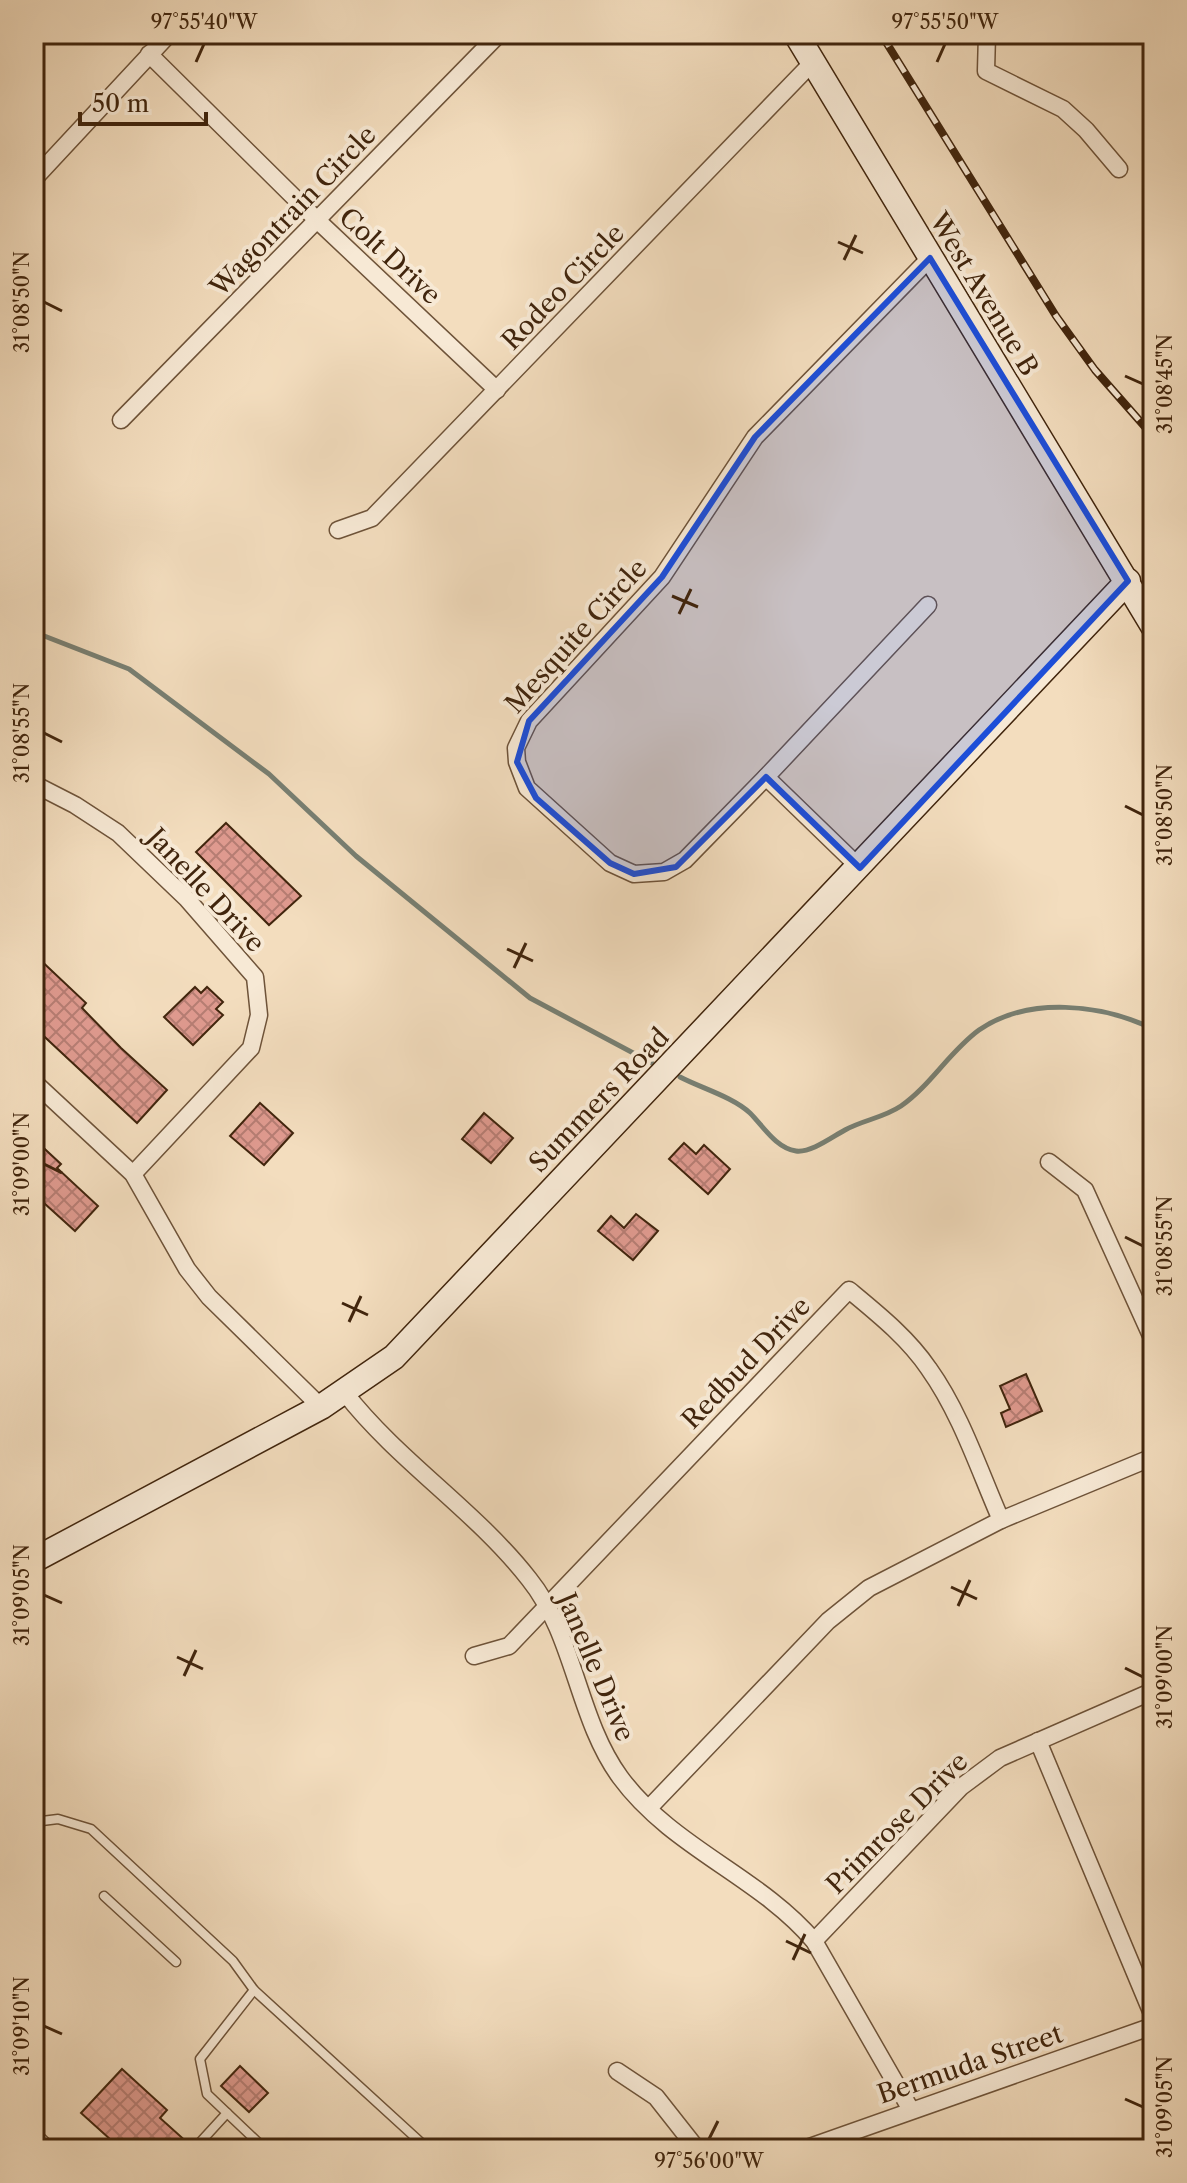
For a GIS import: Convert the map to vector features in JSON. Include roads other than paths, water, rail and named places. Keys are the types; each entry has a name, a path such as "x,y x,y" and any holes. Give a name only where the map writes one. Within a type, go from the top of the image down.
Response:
{"street":[{"path":"34,179 169,34"},
{"name":"Wagontrain Circle","path":"121,420 499,34"},
{"name":"West Avenue B","path":"796,34 1153,626"},
{"path":"987,34 986,71 1063,109 1086,130 1119,169"},
{"name":"Colt Drive","path":"149,54 318,221 497,390"},
{"name":"Rodeo Circle","path":"338,530 372,518 813,62"},
{"name":"Mesquite Circle","path":"928,605 766,777 676,867 664,872 634,874 610,863 536,798 521,776 516,748 529,721 662,577 755,437 930,258"},
{"name":"Summers Road","path":"34,1560 321,1407 394,1357 860,868 1128,581"},
{"path":"766,777 860,868"},
{"name":"Janelle Drive","path":"34,784 75,805 118,833 156,866 255,977 259,1015 251,1048 133,1174"},
{"path":"34,1082 133,1174 187,1269 209,1297 321,1407"},
{"path":"1049,1162 1085,1190 1153,1340"},
{"name":"Redbud Drive","path":"474,1656 509,1646 849,1290 894,1328 929,1368 953,1410 1001,1520"},
{"name":"Janelle Drive","path":"345,1393 375,1427 498,1545 530,1580 546,1607 599,1741 621,1778 670,1830 776,1903 814,1941 911,2110"},
{"path":"649,1808 828,1621 869,1588 1001,1520 1153,1457"},
{"name":"Primrose Drive","path":"814,1941 961,1787 1000,1758 1153,1691"},
{"path":"1038,1741 1153,2016"},
{"name":"Bermuda Street","path":"804,2149 1153,2026"},
{"path":"617,2071 656,2097 697,2149"}],"lane":[{"path":"34,1822 58,1819 91,1829 233,1961 254,1990 428,2149"},
{"path":"104,1896 176,1962"},
{"path":"254,1990 200,2059 207,2094 265,2149"},
{"path":"194,2149 227,2113"},
{"path":"34,2131 53,2149"}],"waterway":[{"path":"34,632 129,669 269,774 356,856 530,998 652,1063"},
{"path":"680,1077 735,1102 782,1146 802,1151 901,1106 969,1038 998,1019 1042,1008 1065,1007 1111,1014 1153,1029"}],"railway":[{"path":"881,34 1056,316 1095,370 1153,436"}]}
